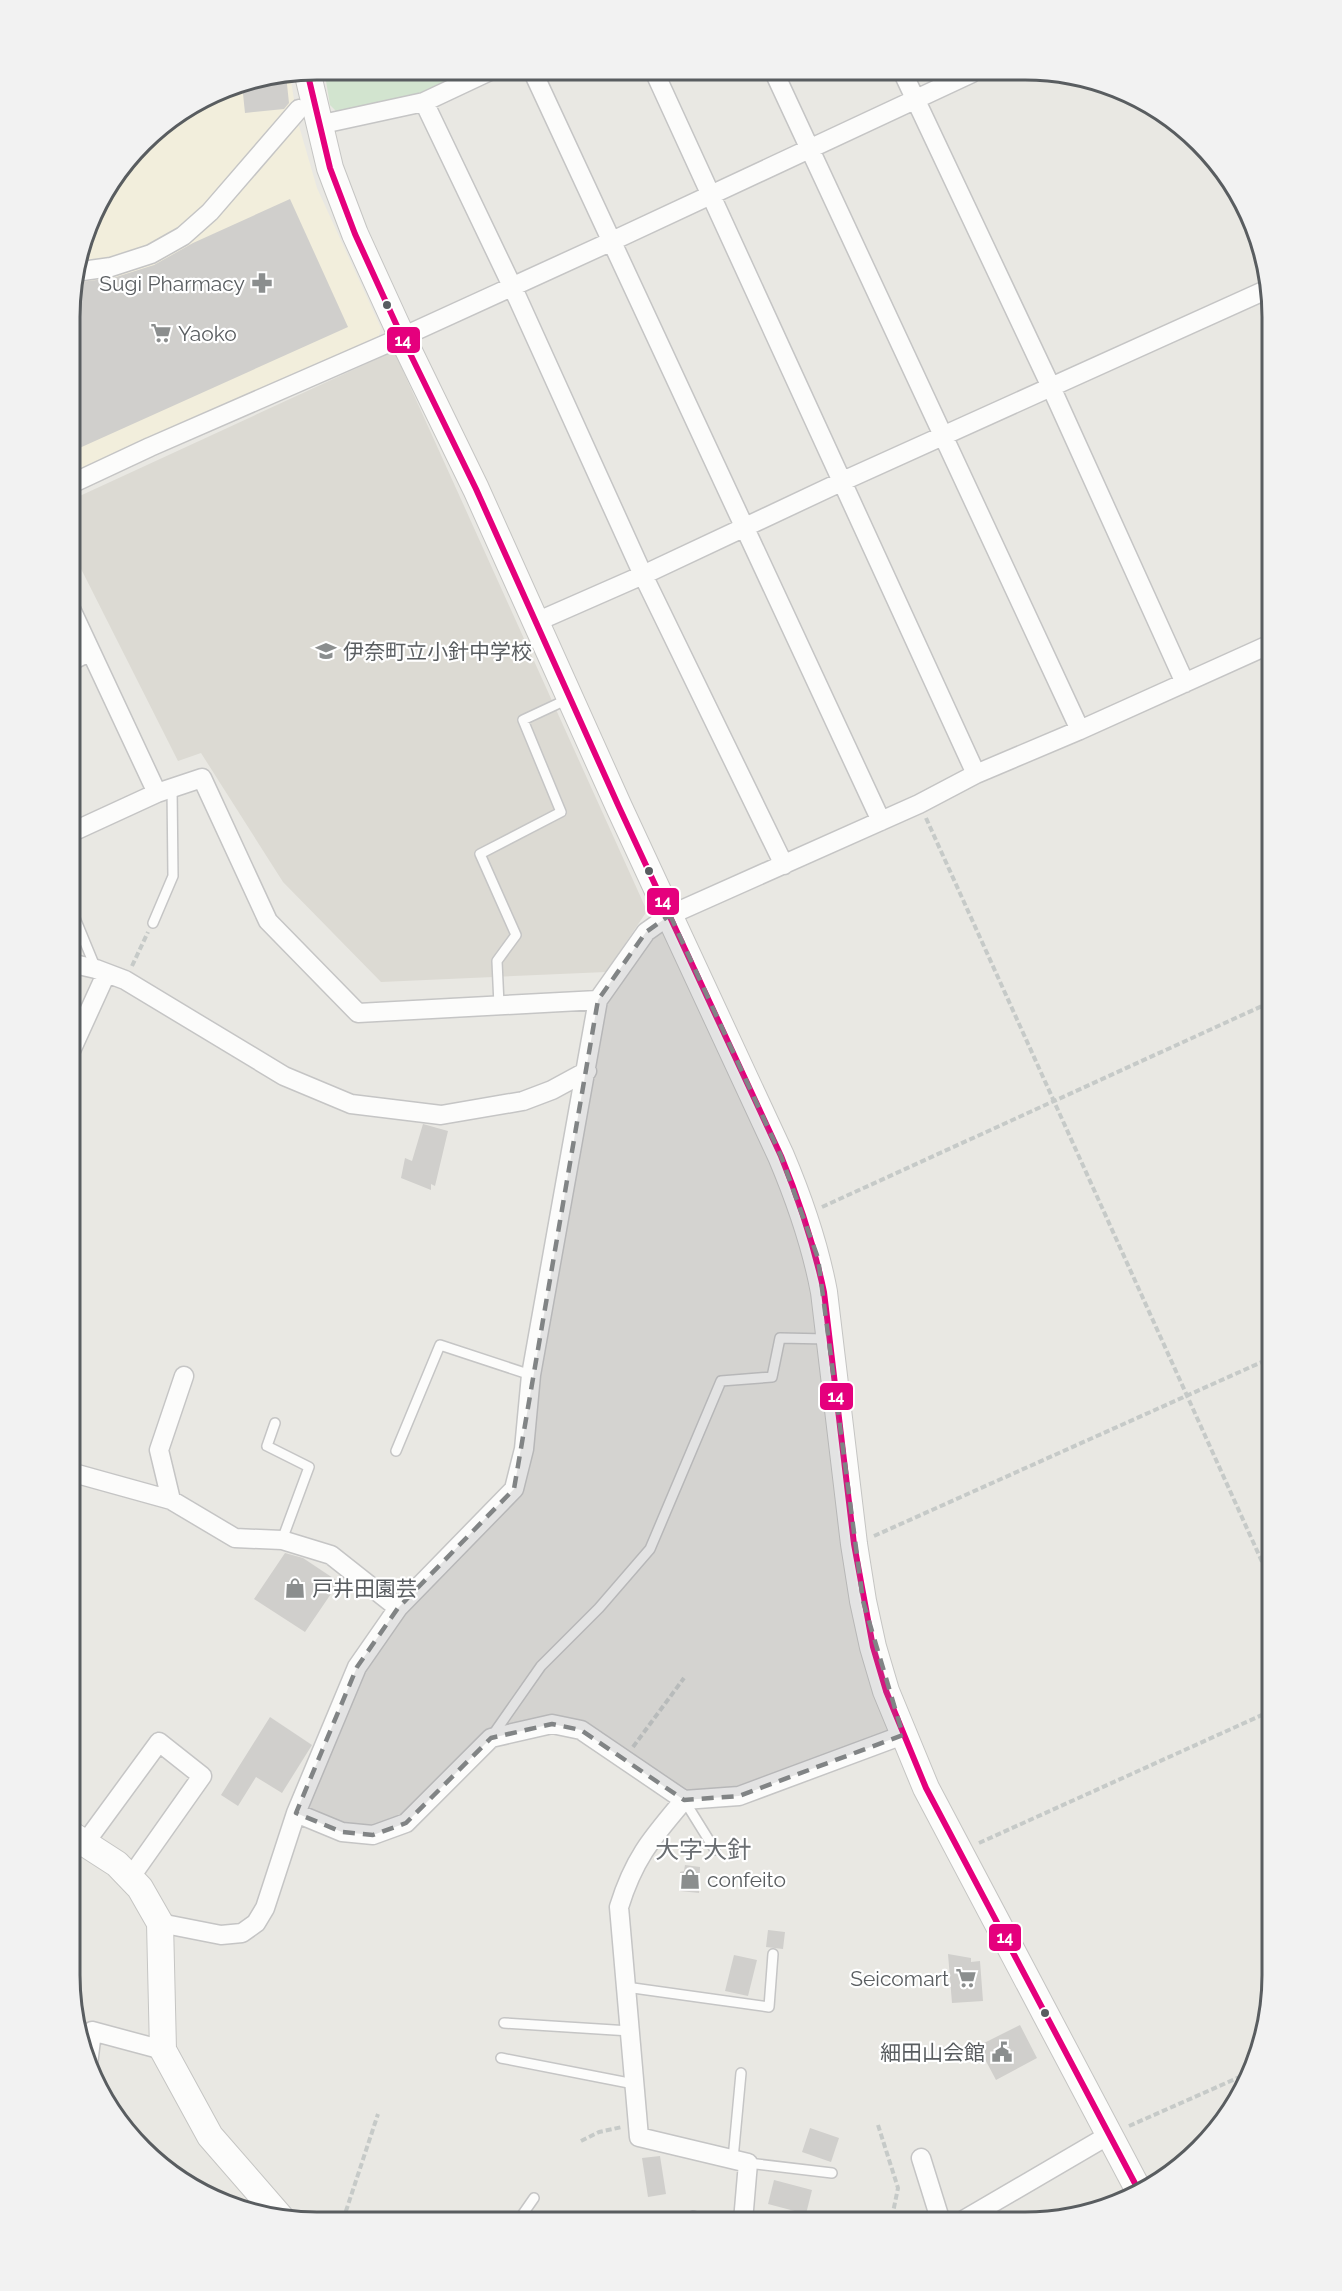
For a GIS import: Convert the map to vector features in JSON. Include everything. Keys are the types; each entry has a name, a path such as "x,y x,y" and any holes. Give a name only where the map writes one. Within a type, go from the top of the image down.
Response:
{"street":[{"path":"307,80 309,117 341,200 402,337 476,489 782,1156 805,1214 818,1258 831,1340 854,1544 863,1601 886,1691 903,1736 926,1788 959,1852 1135,2185"},
{"path":"84,271 111,267 151,254 183,236 309,117 424,102 471,80"},
{"path":"537,80 881,821"},
{"path":"658,80 976,774"},
{"path":"778,80 1080,730"},
{"path":"906,80 1051,387 1185,683"},
{"path":"80,480 402,337 958,80"},
{"path":"424,102 512,286 643,575 784,865"},
{"path":"536,622 1261,293"},
{"path":"80,630 89,652 164,790"},
{"path":"160,1923 221,1935 242,1933 256,1923 265,1908 296,1813 357,1666 398,1608 514,1489 524,1449 531,1375 598,1000 646,932 670,915 919,804 976,774 1262,648"},
{"path":"80,656 89,652"},
{"path":"80,828 164,790 202,778 268,921 358,1013 598,1000"},
{"path":"80,966 125,980 284,1077 351,1104 441,1115 523,1101 587,1071"},
{"path":"80,1027 101,972"},
{"path":"171,1500 159,1450 184,1376"},
{"path":"80,1475 171,1500 235,1538 282,1540 331,1554 398,1608"},
{"path":"296,1813 342,1832 373,1835 406,1823 491,1738 552,1724 581,1730 684,1800 739,1796 903,1736"},
{"path":"80,1834 159,1742 202,1776 130,1878"},
{"path":"684,1800 636,1860 626,1882 619,1907 639,2137 740,2161 742,2212"},
{"path":"80,1840 117,1863 140,1888 160,1923 163,2050 210,2136 272,2207"},
{"path":"86,2028 163,2050"},
{"path":"977,2212 1109,2135"},
{"path":"921,2158 938,2212"}],"lane":[{"path":"500,1005 497,961 516,935 480,854 561,812 523,720 570,698"},
{"path":"153,923 173,876 164,790"},
{"path":"80,927 101,972"},
{"path":"491,1738 541,1666 599,1608 650,1549 721,1381 772,1377 780,1338 831,1340"},
{"path":"396,1451 440,1345 531,1375"},
{"path":"275,1422 267,1446 309,1467 282,1540"},
{"path":"684,1800 715,1850"},
{"path":"626,1987 769,2007 773,1954"},
{"path":"504,2023 630,2031"},
{"path":"501,2058 634,2084"},
{"path":"741,2073 740,2161 832,2173"},
{"path":"524,2212 534,2198"}],"path":[{"path":"919,804 1262,1562"},
{"path":"125,980 153,923"},
{"path":"805,1214 1262,1006"},
{"path":"854,1544 1262,1362"},
{"path":"624,1759 684,1678"},
{"path":"959,1852 1262,1715"},
{"path":"1109,2135 1239,2077"},
{"path":"346,2212 378,2114"},
{"path":"878,2125 898,2188 893,2212"},
{"path":"581,2141 599,2132 638,2126"}],"highlighted area":[{"path":"670,915 781,1156 818,1258 863,1601 903,1735 739,1796 684,1800 581,1730 552,1724 491,1738 406,1823 373,1835 342,1832 296,1813 357,1667 398,1608 514,1489 598,1000 646,932"}],"shaded area":[{"path":"291,81 297,119 317,188 381,328 379,336 80,472 80,301 84,270 92,240 111,198 138,160 172,128 211,104 240,92"},
{"name":"伊奈町立小針中学校","path":"394,351 647,911 606,972 381,982 283,882 201,753 178,761 80,567 80,496"}],"green space":[{"path":"326,80 456,80 419,98 337,112 330,105"}],"building":[{"path":"287,82 289,103 284,109 245,113 243,91"},
{"path":"290,199 348,327 80,448 80,301 82,282 113,278 154,265 193,243"},
{"path":"423,1124 448,1131 435,1186 431,1184 431,1190 401,1178 405,1158 412,1161"},
{"path":"285,1553 303,1558 339,1582 305,1632 254,1599"},
{"path":"270,1717 312,1745 282,1793 256,1777 238,1806 221,1795"},
{"path":"685,1865 700,1867 699,1893 680,1891 680,1872 684,1871"},
{"path":"768,1930 785,1932 783,1949 766,1947"},
{"path":"948,1954 971,1958 971,1962 980,1961 983,2001 952,2003"},
{"path":"734,1955 757,1960 748,1996 725,1991"},
{"path":"1020,2025 1037,2058 996,2080 978,2046"},
{"path":"810,2128 839,2138 831,2162 802,2152"},
{"path":"660,2156 666,2194 648,2197 642,2158"},
{"path":"774,2180 812,2190 806,2212 768,2204"}],"transit line":[{"name":"14","path":"309,80 330,168 355,234 476,489 619,807 781,1156 794,1189 811,1240 824,1292 854,1544 873,1647 886,1691 926,1788 1136,2185"}],"place":[{"name":"Sugi Pharmacy","path":"262,283"},
{"name":"Yaoko","path":"161,333"},
{"name":"伊奈町立小針中学校","path":"326,651"},
{"name":"戸井田園芸","path":"295,1588"},
{"name":"confeito","path":"690,1879"},
{"name":"Seicomart","path":"966,1978"},
{"name":"細田山会館","path":"1002,2052"}],"district":[{"name":"大字大針","path":"703,1849"}]}
